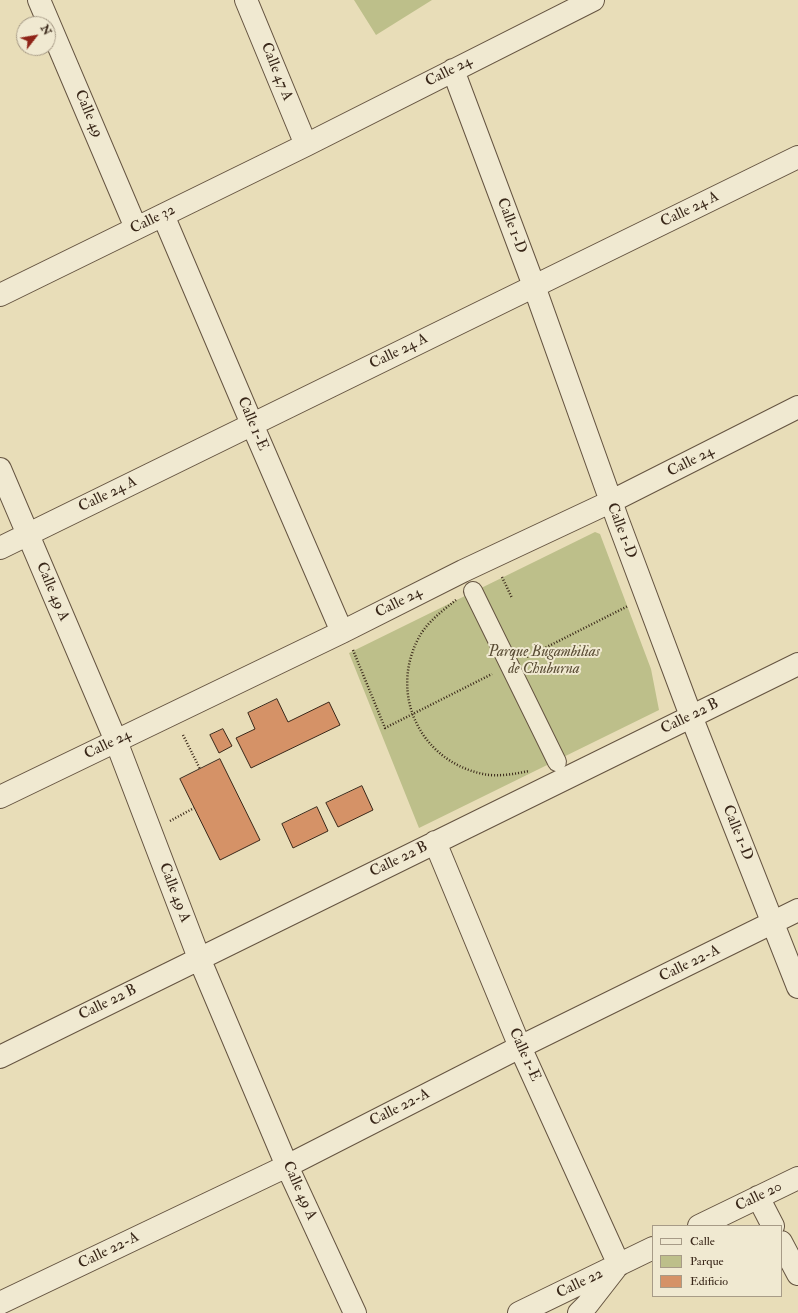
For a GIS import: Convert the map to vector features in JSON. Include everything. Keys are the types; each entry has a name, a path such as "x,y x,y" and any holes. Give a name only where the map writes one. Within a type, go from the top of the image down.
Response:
{"street":[{"name":"Calle 49","path":"39,0 136,228"},
{"name":"Calle 47 A","path":"246,0 306,144"},
{"name":"Calle 24","path":"306,144 593,0"},
{"name":"Calle 1-D","path":"453,70 534,286 610,502 691,716 798,988"},
{"name":"Calle 32","path":"0,295 306,144"},
{"name":"Calle 24 A","path":"0,548 798,158"},
{"name":"Calle 1-E","path":"163,215 342,632"},
{"name":"Calle 24","path":"0,798 342,632 463,571 610,502 798,408"},
{"name":"Calle 49 A","path":"0,469 116,741 199,958 287,1166 354,1313"},
{"path":"466,594 557,762"},
{"name":"Calle 22 B","path":"0,1056 798,664"},
{"name":"Calle 1-E","path":"435,842 520,1047 619,1265"},
{"name":"Calle 22-A","path":"0,1303 287,1166 520,1047 798,910"},
{"name":"Calle 20","path":"701,1225 798,1178"},
{"path":"758,1197 772,1225"},
{"path":"782,1244 798,1274"},
{"path":"579,1313 619,1265 652,1248"},
{"name":"Calle 22","path":"519,1313 619,1265"}],"path":[{"path":"502,576 512,598"},
{"path":"466,594 436,616 418,639 408,666 407,695 416,723 433,747 456,765 484,774 513,774 535,770"},
{"path":"353,650 384,728"},
{"path":"183,735 200,769"},
{"path":"168,822 194,808"}],"green space":[{"path":"354,0 432,0 376,35"},
{"name":"Parque Bugambilias de Chuburna","path":"595,532 600,534 651,669 659,710 419,828 349,653"}],"building":[{"path":"277,699 288,722 329,702 340,725 251,768 236,738 255,729 248,713"},
{"path":"223,729 232,746 219,753 210,735"},
{"path":"220,759 260,840 220,860 180,779"},
{"path":"362,786 373,810 338,827 326,803"},
{"path":"317,807 328,831 293,848 282,824"}]}
